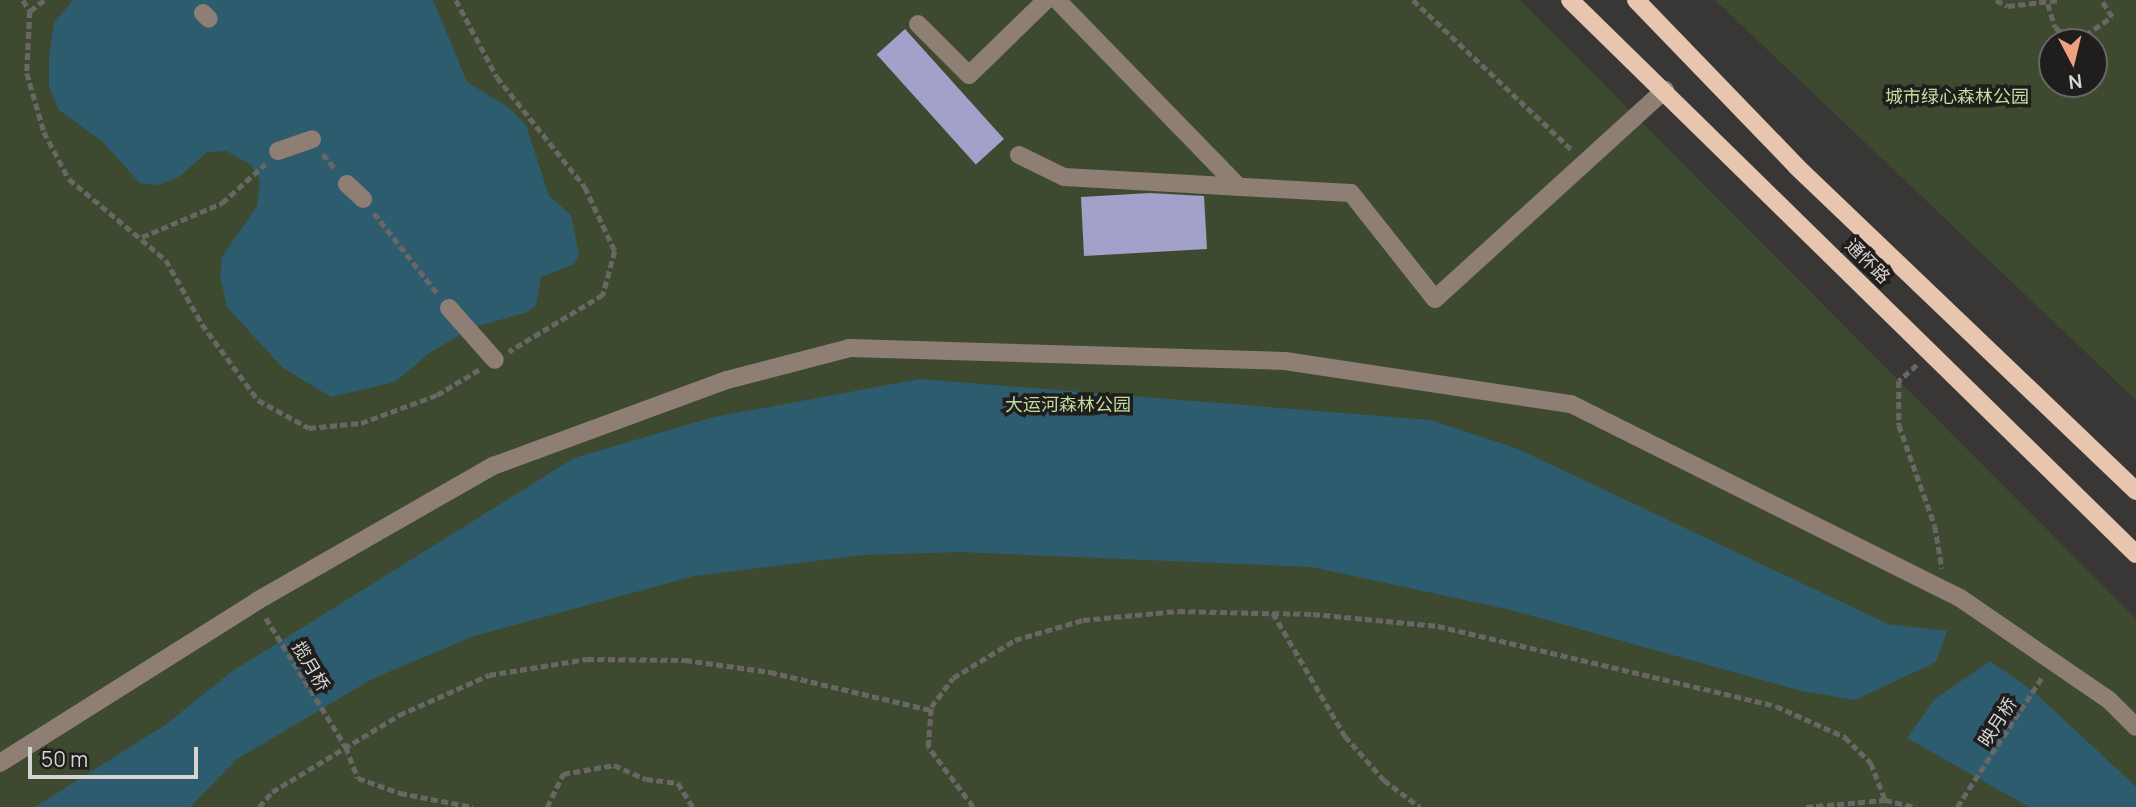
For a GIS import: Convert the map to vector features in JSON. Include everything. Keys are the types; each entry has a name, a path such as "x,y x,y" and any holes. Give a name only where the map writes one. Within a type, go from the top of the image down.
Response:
{"main road":[{"name":"通怀路","path":"1570,0 1665,90 2136,555"},
{"name":"通怀路","path":"1636,0 1797,167 2136,491"}],"street":[{"path":"918,24 969,75 1046,0"},
{"path":"1057,0 1239,187"},
{"path":"1019,155 1064,177 1351,193 1435,299 1665,90"},
{"path":"278,151 312,139"},
{"path":"347,184 363,199"},
{"path":"449,309 495,360"},
{"path":"0,763 257,601 493,466 727,380 850,348 1284,362 1571,404 1938,588 2109,700 2136,727"}],"path":[{"path":"23,0 30,11 27,73 44,132 69,179 142,237 166,260 202,324 258,400 309,428 361,423 437,395 545,334 603,295 615,251 585,187 497,76 456,0"},
{"path":"30,11 44,0"},
{"path":"1413,0 1585,163"},
{"path":"1996,0 2008,5 2048,4 2060,0"},
{"path":"2048,4 2055,27 2067,36 2085,35 2112,17 2101,0"},
{"path":"312,139 347,184"},
{"path":"142,237 222,203 252,175"},
{"path":"363,199 449,309"},
{"path":"1931,353 1899,381 1899,425 1935,526 1943,561 1938,588"},
{"path":"973,807 929,747 931,710 953,678 1015,640 1083,620 1178,611 1273,613 1438,626 1776,706 1845,737 1871,763 1885,800"},
{"path":"1273,613 1345,736 1384,780 1420,807"},
{"name":"揽月桥","path":"267,620 331,727 346,747 358,778 400,793 473,807"},
{"path":"259,807 272,792 399,715 489,675 587,659 685,660 771,672 931,710"},
{"name":"映月桥","path":"1957,807 2045,673"},
{"path":"547,807 563,774 614,765 646,779 678,783 694,807"},
{"path":"1806,807 1885,800 1916,807"},
{"path":"1408,807 1414,802"}],"green space":[{"name":"大运河森林公园","path":"0,0 1520,0 2136,619 2136,807 0,807"},
{"name":"城市绿心森林公园","path":"1715,0 2136,0 2136,400"}],"water":[{"path":"73,0 433,0 467,82 508,107 526,125 549,196 571,215 579,256 574,264 541,277 536,305 528,312 471,328 428,354 395,382 331,397 283,368 227,307 220,277 222,257 257,206 260,180 251,165 227,151 207,152 180,176 159,185 140,183 102,141 59,110 49,87 49,57 54,23"},
{"path":"920,379 1430,420 1518,449 1888,624 1947,631 1936,662 1855,700 1802,691 1511,610 1312,567 960,552 863,555 694,576 474,636 374,678 237,759 190,807 35,807 165,725 231,672 574,458 714,417"},
{"path":"1990,661 2034,692 2136,787 2136,807 2029,807 1907,738 1935,699"}],"building":[{"path":"905,29 1004,139 976,164 877,54"},
{"path":"1150,193 1204,196 1207,249 1084,256 1081,197"}]}
